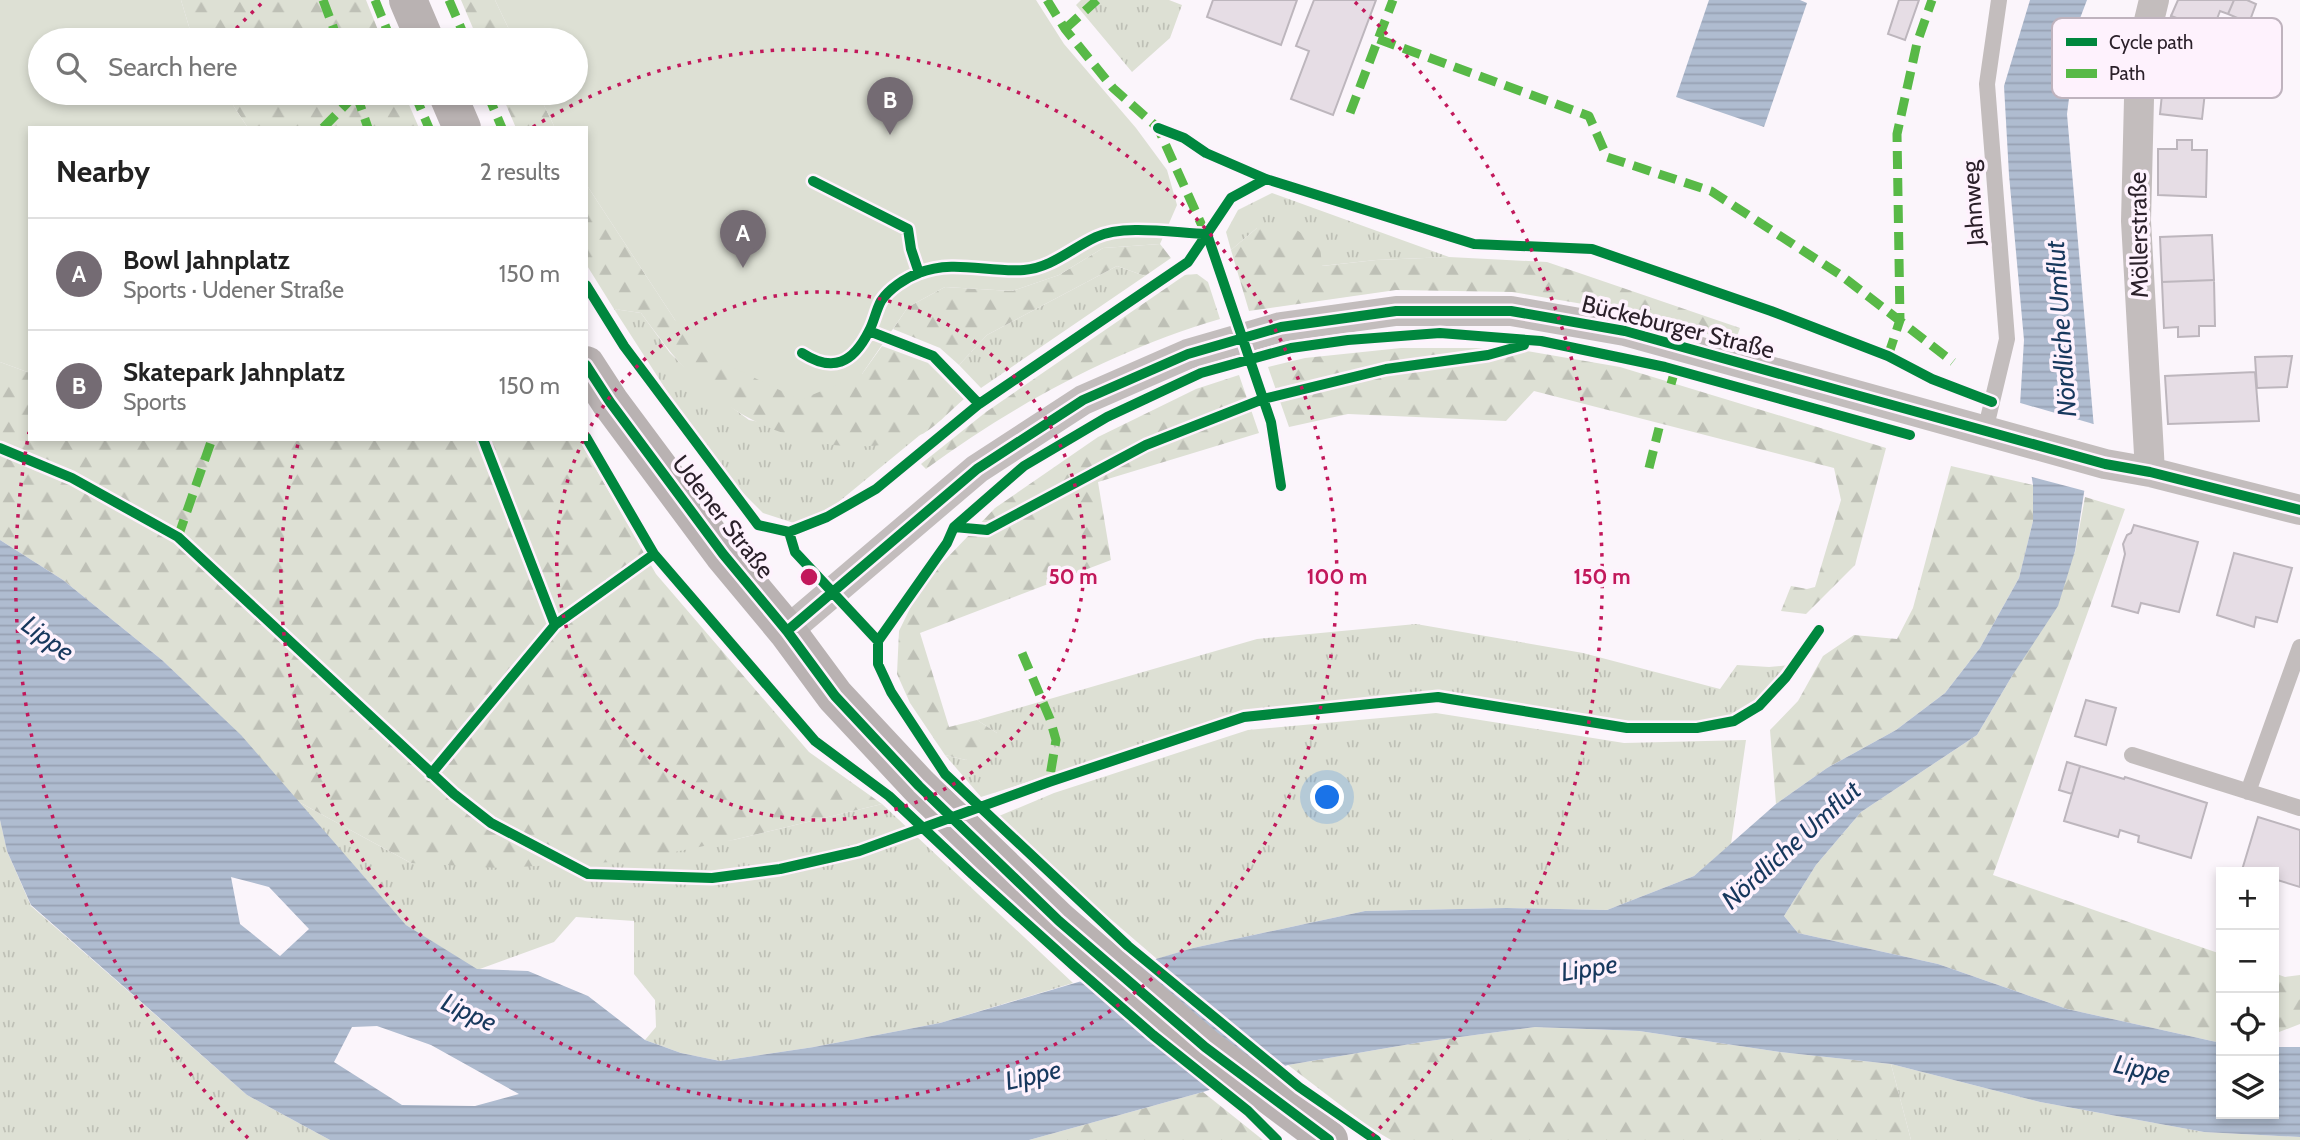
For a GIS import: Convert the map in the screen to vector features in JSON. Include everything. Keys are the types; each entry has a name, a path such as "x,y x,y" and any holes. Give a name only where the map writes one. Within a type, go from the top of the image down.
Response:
{"main road":[{"path":"408,0 420,28"},
{"path":"452,105 461,126"},
{"name":"Udener Straße","path":"588,368 610,402 723,554 787,631 835,696 919,786 1059,921 1205,1047 1329,1140"}],"street":[{"name":"Möllerstraße","path":"2150,18 2154,0"},
{"name":"Möllerstraße","path":"2139,98 2136,221 2150,472"},
{"name":"Bückeburger Straße","path":"787,631 977,469 1083,400 1188,354 1281,327 1396,311 1511,311 1625,331 2105,464 2150,472 2300,510"}],"lane":[{"name":"Jahnweg","path":"1999,0 1987,84 2007,339 1992,402 1999,435"},
{"path":"2248,792 2300,647"},
{"path":"2133,755 2300,808"}],"green space":[{"path":"0,0 181,0 189,28 28,28 28,105 233,105 247,126 28,126 28,372 0,362"},
{"path":"181,0 366,0 377,28 189,28"},
{"path":"461,0 495,0 508,28 473,28"},
{"path":"495,0 1036,0 1064,44 1136,128 1167,170 1177,205 1160,244 1103,248 1059,275 1012,291 945,287 908,307 862,374 800,400 726,364 675,320 588,187 588,126 554,126 544,105 588,105 588,28 508,28"},
{"path":"1081,0 1169,0 1182,5 1170,38 1132,72 1076,5"},
{"path":"233,105 409,105 418,126 247,126"},
{"path":"506,105 544,105 554,126 515,126"},
{"path":"588,187 675,320 862,374 882,346 928,363 964,399 936,425 918,436 863,446 807,440 779,432 729,406 689,372 641,313 614,309 588,267"},
{"path":"1272,193 1449,257 1376,260 1321,266 1257,228 1231,250 1226,232 1238,210"},
{"path":"1257,228 1295,229 1320,245 1322,266 1376,260 1449,257 1547,262 1740,328 1735,342 1630,312 1512,292 1396,290 1249,311 1231,250"},
{"path":"1160,244 1171,258 1145,276 1117,266 987,335 959,365 940,348 893,329 908,307 945,287 1012,291 1059,275 1103,248"},
{"path":"1117,266 1145,276 981,388 959,365 987,335"},
{"path":"1197,274 1208,282 1220,319 1142,346 1104,363 1030,401 926,469 921,464 986,412 1185,275"},
{"path":"614,309 641,313 670,353 707,389 749,420 878,444 920,435 830,509 797,524 763,513 738,488 681,413"},
{"path":"1401,348 1510,348 1620,367 1886,448 1855,565 1806,614 1781,611 1791,586 1807,589 1815,587 1841,500 1834,468 1534,391 1506,421 1348,414 1289,427 1268,367 1305,358"},
{"path":"0,362 28,372 28,441 580,441 656,574 809,752 882,804 733,840 631,861 500,868 411,863 297,801 240,735 162,660 63,580 0,540"},
{"path":"1239,375 1259,433 1098,482 1111,560 920,633 949,727 977,720 997,733 995,751 966,760 945,755 910,703 897,674 899,631 922,584 995,508 1098,437 1196,389"},
{"path":"1951,466 2033,485 2033,521 2019,578 1980,648 1945,693 1896,730 1827,768 1776,804 1770,730 1798,701 1823,656 1854,635 1897,639 1913,608"},
{"path":"2085,497 2125,509 1993,875 2216,952 2216,1042 2067,1009 1938,964 1798,933 1784,916 1816,865 1861,812 1977,735 2012,676 2075,552"},
{"path":"1416,624 1583,653 1720,689 1737,665 1790,665 1759,706 1736,723 1627,726 1439,695 1246,712 981,797 945,755 966,760 997,733 977,720 1257,639"},
{"path":"1436,713 1624,743 1746,740 1731,844 1694,876 1607,910 1507,908 1365,911 1193,948 1157,959 1086,898 999,816 1054,793 1248,730"},
{"path":"297,801 411,863 733,840 882,804 1073,983 940,1023 814,1047 720,1061 681,1053 645,1040 656,1027 655,1000 634,974 634,921 576,917 554,942 477,970 406,925"},
{"path":"0,820 7,851 31,906 247,1095 330,1140 0,1140"},
{"path":"2279,975 2285,977 2300,975 2300,1024 2279,1032"},
{"path":"1535,1027 1639,1031 1780,1052 1891,1064 1911,1140 1391,1140 1369,1127 1288,1065 1422,1042"},
{"path":"1891,1064 2040,1102 2204,1132 2300,1137 2300,1140 1911,1140"},
{"path":"1203,1092 1263,1140 1029,1140"}],"water":[{"path":"1709,0 1800,0 1807,3 1764,127 1676,97"},
{"path":"2030,0 2087,0 2080,18 2052,18 2052,98 2069,98 2067,114 2094,428 2075,551 2058,606 1977,735 1861,812 1816,865 1784,916 1798,933 1938,964 2067,1009 2216,1042 2216,1119 2279,1119 2279,1047 2300,1047 2300,1137 2204,1132 2040,1102 1891,1064 1780,1052 1639,1031 1535,1027 1422,1042 1288,1065 1203,1092 1029,1140 330,1140 247,1095 31,905 7,851 0,820 0,540 63,580 162,660 241,735 406,925 477,969 528,971 588,996 645,1040 681,1053 720,1061 814,1047 940,1023 1193,948 1365,911 1507,908 1607,910 1694,876 1776,804 1827,768 1896,730 1945,693 1980,648 2019,578 2033,521 2033,485 2020,405 2024,340 2004,86","holes":["231,877 269,887 309,929 280,956 240,924","377,1026 431,1045 519,1094 475,1106 402,1105 334,1062 352,1027"]}],"pier":[{"path":"2017,402 2097,425 2089,492 2028,476"}],"building":[{"path":"1213,0 1297,0 1281,45 1207,17"},
{"path":"1314,0 1376,0 1333,115 1291,99 1309,51 1296,46"},
{"path":"1899,0 1919,0 1905,40 1888,34"},
{"path":"2178,0 2234,0 2228,14 2220,11 2217,18 2171,16"},
{"path":"2234,0 2247,0 2256,4 2251,18 2237,18 2228,14"},
{"path":"2162,98 2204,98 2202,119 2160,114"},
{"path":"2177,140 2192,140 2192,150 2207,150 2206,197 2158,195 2158,149 2177,149"},
{"path":"2212,235 2214,280 2162,282 2160,237"},
{"path":"2214,280 2215,326 2199,326 2199,336 2178,337 2178,327 2164,328 2162,282"},
{"path":"2292,356 2287,387 2257,388 2255,357"},
{"path":"2255,372 2259,421 2168,424 2165,376"},
{"path":"2134,525 2198,542 2179,612 2141,603 2138,613 2112,606 2125,554 2123,544"},
{"path":"2234,553 2292,568 2277,622 2256,617 2254,627 2217,615"},
{"path":"2086,700 2116,708 2106,745 2075,736"},
{"path":"2067,762 2080,766 2072,794 2059,790"},
{"path":"2080,766 2207,803 2191,858 2138,842 2139,836 2120,830 2118,837 2064,821"},
{"path":"2258,817 2300,830 2300,887 2279,881 2279,867 2243,867"}],"marked path":[{"path":"323,0 334,28"},
{"path":"375,0 386,28"},
{"path":"449,0 461,28"},
{"path":"1047,0 1065,29 1113,88 1158,128 1208,239"},
{"path":"1065,29 1097,0"},
{"path":"1350,113 1393,0"},
{"path":"1888,356 1900,320 1897,134 1917,43 1932,0"},
{"path":"1378,39 1589,116 1607,157 1711,191 1842,276 1953,362"},
{"path":"325,126 345,105"},
{"path":"360,105 367,126"},
{"path":"419,105 428,126"},
{"path":"492,105 501,126"},
{"path":"1671,384 1675,370"},
{"path":"1649,468 1659,428"},
{"path":"178,537 211,441"},
{"path":"1022,653 1056,740 1049,782"}],"cycle path":[{"path":"1158,128 1184,138 1206,153 1266,179 1474,244 1592,249 1771,311 1888,356 1932,379 1992,402"},
{"path":"1266,179 1231,198 1188,262 979,404 876,489 827,517 789,532 795,552 878,641 947,543 954,527 1024,466 1107,417 1201,373 1291,348 1348,340 1440,333 1541,341 1665,367 1910,435"},
{"path":"813,181 908,229 919,273"},
{"path":"802,353 823,363 841,362 849,357 863,342 881,301 888,292 908,278 932,269 1034,268 1052,262 1096,237 1121,231 1207,234 1271,422 1281,486"},
{"path":"588,288 624,346 758,525 789,532"},
{"path":"787,631 977,469 1083,400 1188,354 1281,327 1396,311 1511,311 1625,331 2105,464 2150,472 2300,510"},
{"path":"869,331 933,356 979,404"},
{"path":"954,527 987,530 1146,445 1263,399 1386,369 1488,355 1524,345"},
{"path":"588,368 610,402 723,554 787,631 835,696 919,786 1059,921 1205,1047 1329,1140"},
{"path":"588,440 654,554 815,741 889,796 1074,966 1153,1035 1248,1111 1277,1140"},
{"path":"484,441 555,625"},
{"path":"0,448 72,478 178,537 454,794 491,823 588,874 712,878 780,869 859,851 1049,782 1244,717 1438,697 1627,728 1697,728 1734,721 1759,706 1786,677 1819,630"},
{"path":"431,774 555,625 654,554"},
{"path":"878,641 878,664 891,692 945,774 1128,946 1299,1087 1376,1140"}],"place":[{"name":"Skatepark Jahnplatz","path":"890,135"},
{"name":"Bowl Jahnplatz","path":"743,268"}],"water label":[{"name":"Nördliche Umflut","path":"2061,329"},
{"name":"Lippe","path":"48,638"},
{"name":"Nördliche Umflut","path":"1791,845"},
{"name":"Lippe","path":"1589,968"},
{"name":"Lippe","path":"469,1012"},
{"name":"Lippe","path":"2142,1069"},
{"name":"Lippe","path":"1033,1075"}]}
